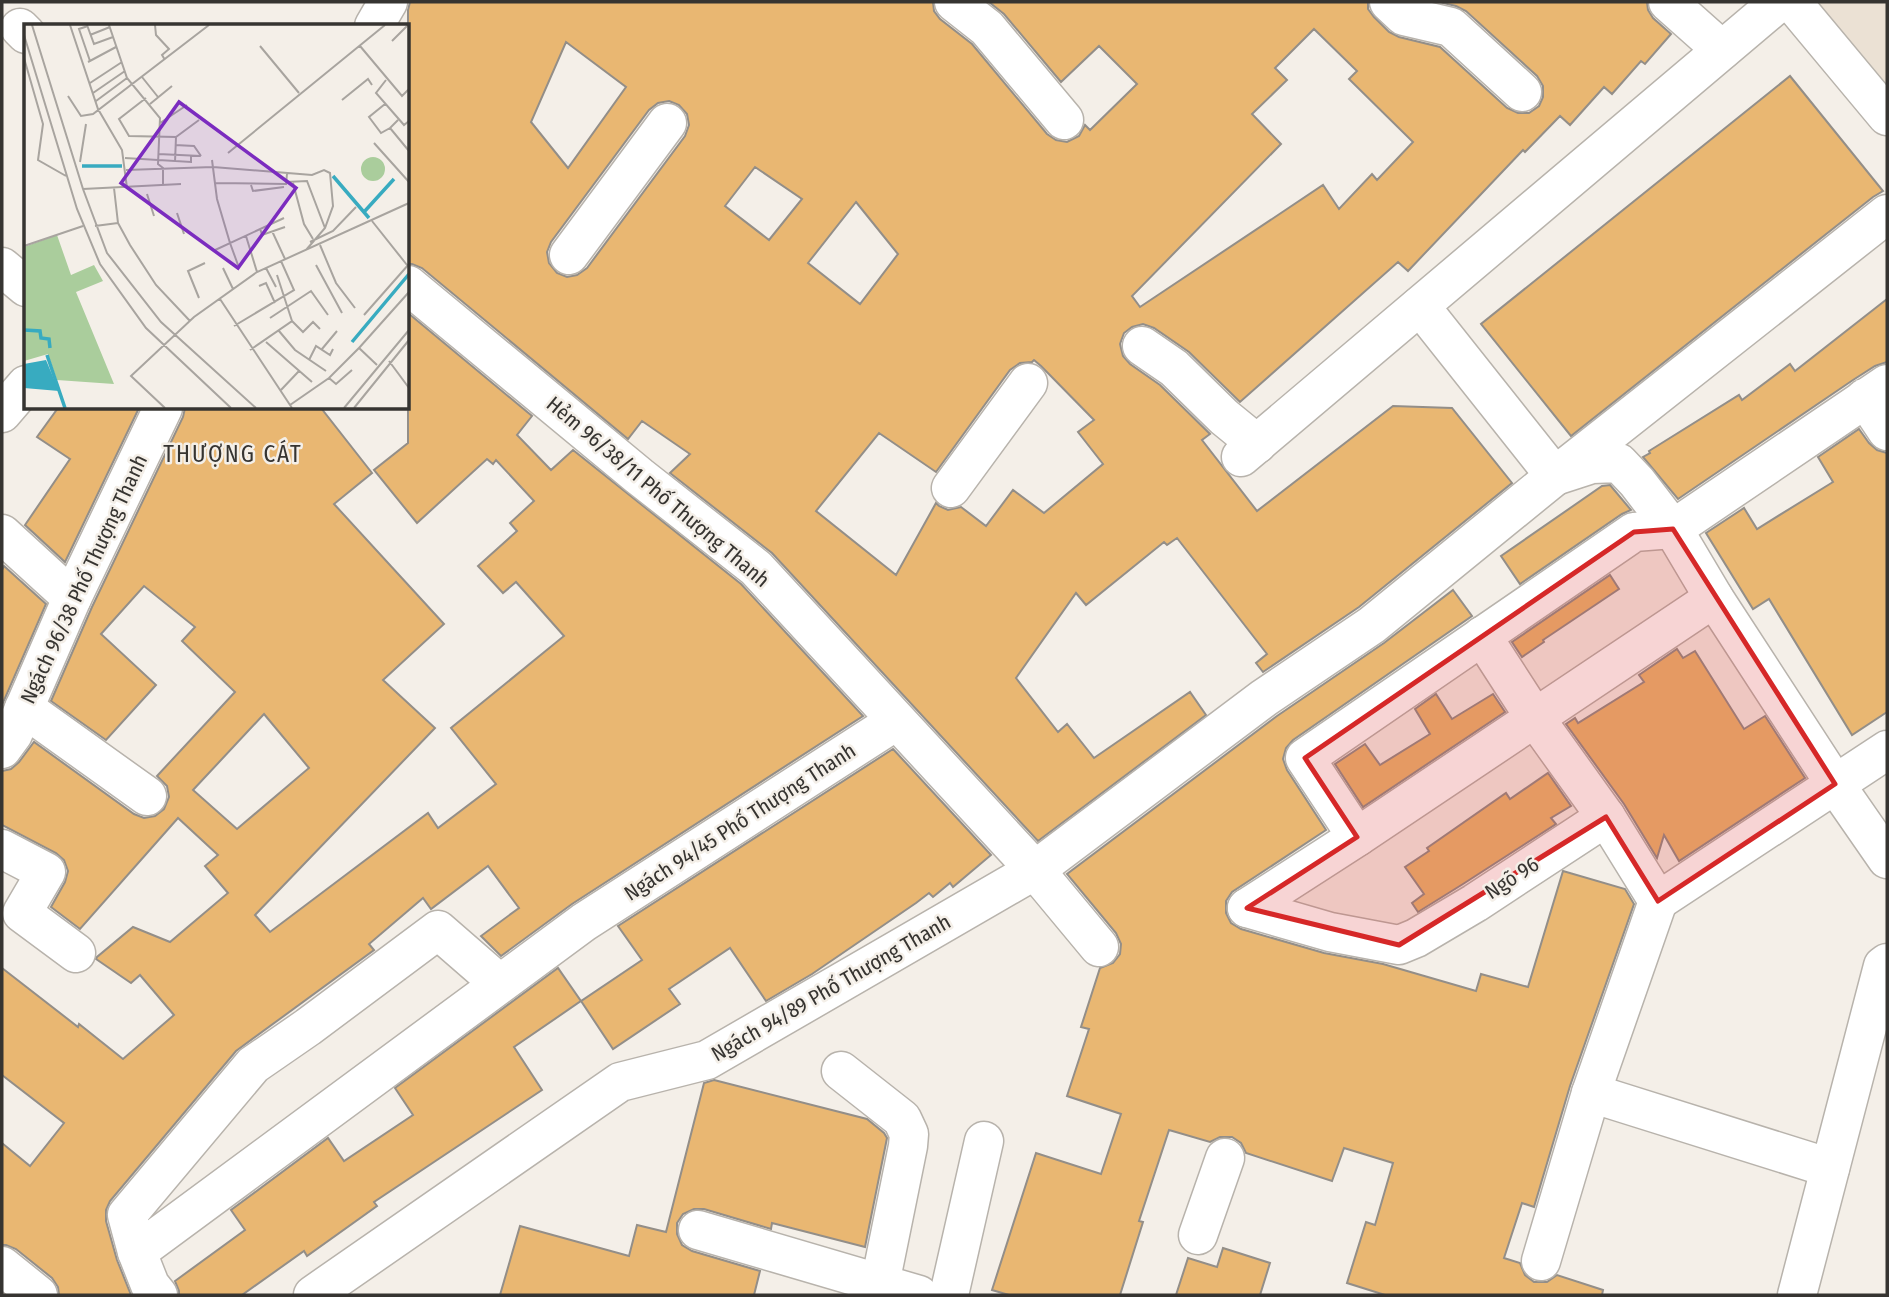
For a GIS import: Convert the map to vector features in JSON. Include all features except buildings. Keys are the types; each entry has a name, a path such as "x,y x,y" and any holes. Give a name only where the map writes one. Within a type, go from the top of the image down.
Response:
{"street":[{"path":"375,24 388,2"},
{"path":"954,2 987,29 1065,120"},
{"path":"1389,2 1404,16 1451,27 1522,92"},
{"path":"1668,2 1722,50"},
{"path":"1142,346 1174,368 1224,417 1249,451 1779,2"},
{"path":"1792,2 1887,116"},
{"path":"569,255 667,123"},
{"name":"Ngách 94/89 Phố Thượng Thanh","path":"313,1295 620,1082 707,1060 1035,870 1264,698 1372,625 1555,476 1887,215"},
{"path":"2,267 24,285"},
{"name":"Hẻm 96/38/11 Phố Thượng Thanh","path":"410,287 756,568 1035,870 1099,947"},
{"path":"1420,306 1555,476 1592,464 1619,463 1637,482 1673,529 1714,598 1835,785 1887,859"},
{"path":"950,488 1028,383"},
{"path":"2,413 24,387"},
{"path":"1714,598 1357,837 1306,758 1634,532 1673,529 1876,391 1887,431"},
{"name":"Ngách 96/38 Phố Thượng Thanh","path":"2,749 13,734 72,598 162,410"},
{"path":"2,534 72,598"},
{"path":"1482,636 1535,718 1606,817 1658,901"},
{"path":"24,708 147,796"},
{"name":"Ngách 94/45 Phố Thượng Thanh","path":"144,1282 499,983 584,922 896,721"},
{"path":"1541,1261 1591,1093 1658,901 1887,750"},
{"name":"Ngõ 96","path":"1357,837 1247,908 1330,932 1399,946 1475,903 1606,817"},
{"path":"2,849 46,872 22,913 76,953"},
{"path":"144,1282 127,1215 253,1065 438,930 499,983"},
{"path":"1797,1295 1883,966 1887,963"},
{"path":"841,1071 902,1119 909,1134 880,1284"},
{"path":"1591,1093 1830,1168"},
{"path":"949,1295 984,1141"},
{"path":"1198,1235 1225,1158"},
{"path":"698,1230 919,1295"},
{"path":"2,1265 38,1295"}],"highlighted area":[{"path":"1673,529 1835,784 1658,901 1606,817 1399,945 1247,908 1357,837 1305,758 1634,532"}],"shaded area":[{"path":"1792,2 1887,2 1887,116"}],"district":[{"name":"THƯỢNG CÁT","path":"233,454"}]}
